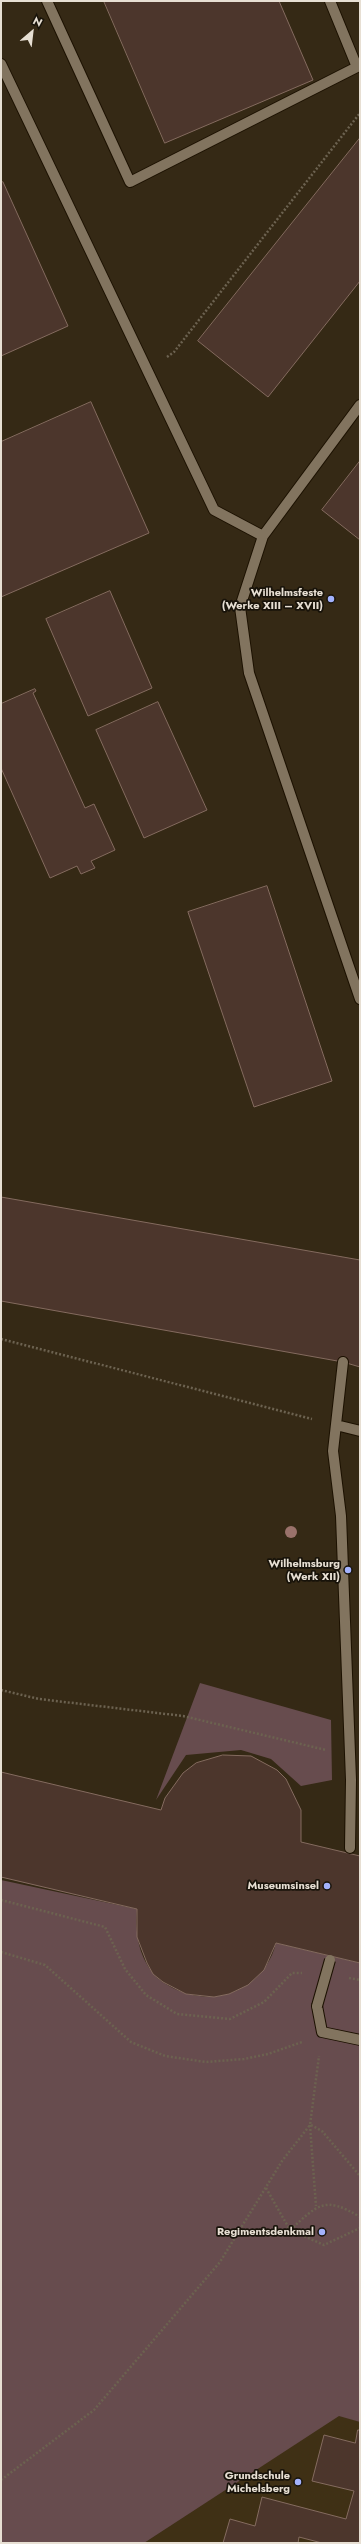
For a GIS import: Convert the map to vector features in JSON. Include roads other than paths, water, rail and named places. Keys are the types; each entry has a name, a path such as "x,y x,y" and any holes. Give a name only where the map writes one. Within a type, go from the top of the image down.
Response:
{"street":[{"path":"47,1 130,182 357,67 330,1"},
{"path":"1,64 214,510 263,536"},
{"path":"360,405 263,536 240,607 250,673 360,999"},
{"path":"343,1362 333,1451 341,1516 350,1755 356,1781 350,1848"},
{"path":"336,1425 360,1432"},
{"path":"330,1960 317,2006 322,2032 360,2040"}],"place":[{"name":"Wilhelmsfeste (Werke XIII – XVII)","path":"331,599"},
{"name":"Wilhelmsburg (Werk XII)","path":"348,1570"},
{"name":"Museumsinsel","path":"327,1886"},
{"name":"Regimentsdenkmal","path":"322,2232"},
{"name":"Grundschule Michelsberg","path":"298,2482"}]}
